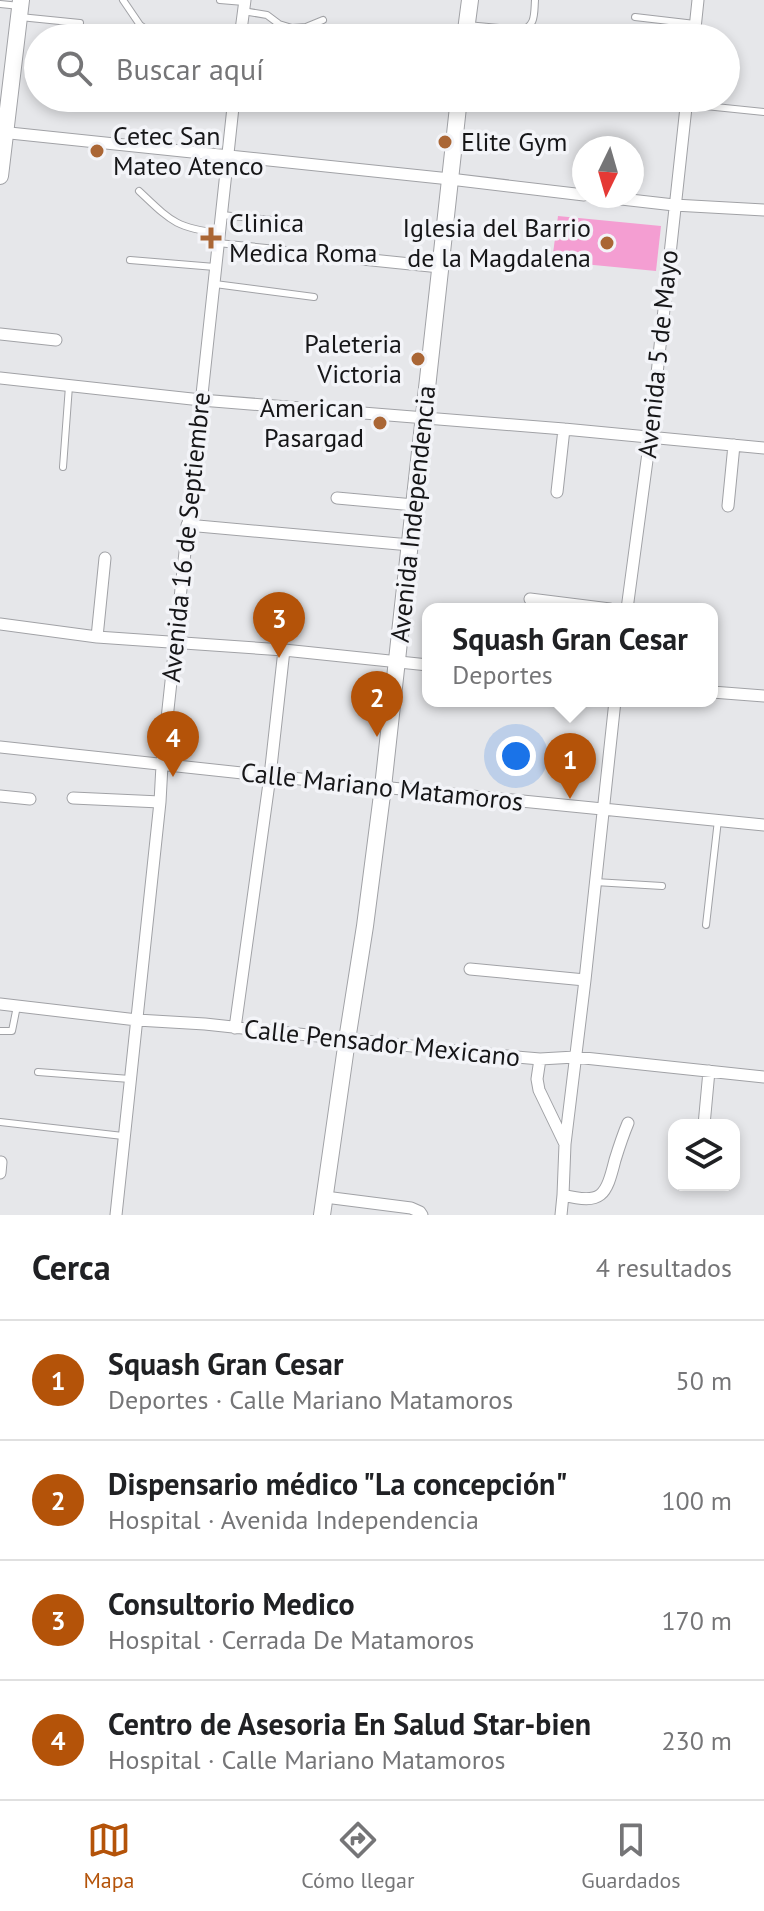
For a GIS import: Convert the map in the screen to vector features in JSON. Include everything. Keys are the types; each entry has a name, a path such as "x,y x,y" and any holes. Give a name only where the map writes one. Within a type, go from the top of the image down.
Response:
{"main road":[{"path":"467,24 470,0"},
{"path":"0,176 2,133 20,8"},
{"name":"Avenida Independencia","path":"322,1215 383,787 457,112"}],"street":[{"path":"695,24 698,0"},
{"path":"242,24 244,4"},
{"name":"Avenida 16 de Septiembre","path":"116,1215 232,112"},
{"name":"Avenida 5 de Mayo","path":"628,603 650,438 685,112"},
{"path":"2,133 572,194"},
{"path":"644,202 764,210"},
{"path":"362,259 440,267"},
{"path":"0,334 56,340"},
{"path":"0,378 201,400 764,448"},
{"path":"557,492 564,429"},
{"path":"728,506 734,445"},
{"path":"337,498 414,505"},
{"path":"187,525 410,545"},
{"path":"97,637 105,558"},
{"path":"530,599 562,603"},
{"path":"0,624 97,637 284,650 422,665"},
{"path":"235,1028 284,650"},
{"path":"718,692 764,696"},
{"path":"561,1215 565,1144 614,707"},
{"name":"Calle Mariano Matamoros","path":"0,747 764,825"},
{"path":"0,796 30,799"},
{"path":"73,798 160,802"},
{"path":"470,969 585,980"},
{"name":"Calle Pensador Mexicano","path":"0,1004 540,1059 575,1057 764,1077"},
{"path":"540,1059 539,1090 565,1144"},
{"path":"705,1119 709,1071"},
{"path":"563,1195 591,1199 603,1193 609,1185 628,1123"},
{"path":"0,1173 1,1162"},
{"path":"325,1197 411,1208 422,1215"}],"lane":[{"path":"123,0 139,24"},
{"path":"220,0 244,4 279,24"},
{"path":"532,24 535,0"},
{"path":"0,4 80,23"},
{"path":"635,17 695,24"},
{"path":"313,24 323,20"},
{"path":"740,109 764,112"},
{"path":"139,191 177,224 218,238 306,252"},
{"path":"221,215 302,223"},
{"path":"130,260 215,267"},
{"path":"214,284 314,297"},
{"path":"63,467 69,385"},
{"path":"706,925 718,820"},
{"path":"595,882 662,886"},
{"path":"0,1031 12,1031 17,1006"},
{"path":"38,1072 130,1079"},
{"path":"0,1122 123,1136"}],"building":[{"name":"Iglesia del Barrio de la Magdalena","path":"558,216 661,226 656,271 552,261"}],"place":[{"name":"Elite Gym","path":"445,142"},
{"name":"Cetec San Mateo Atenco","path":"97,151"},
{"name":"Clinica Medica Roma","path":"211,238"},
{"name":"Iglesia del Barrio de la Magdalena","path":"607,243"},
{"name":"Paleteria Victoria","path":"418,359"},
{"name":"American Pasargad","path":"380,423"},
{"name":"Consultorio Medico","path":"279,658"},
{"name":"Dispensario médico \"La concepción\"","path":"377,737"},
{"name":"Centro de Asesoria En Salud Star-bien","path":"173,777"},
{"name":"Squash Gran Cesar","path":"570,799"}]}
